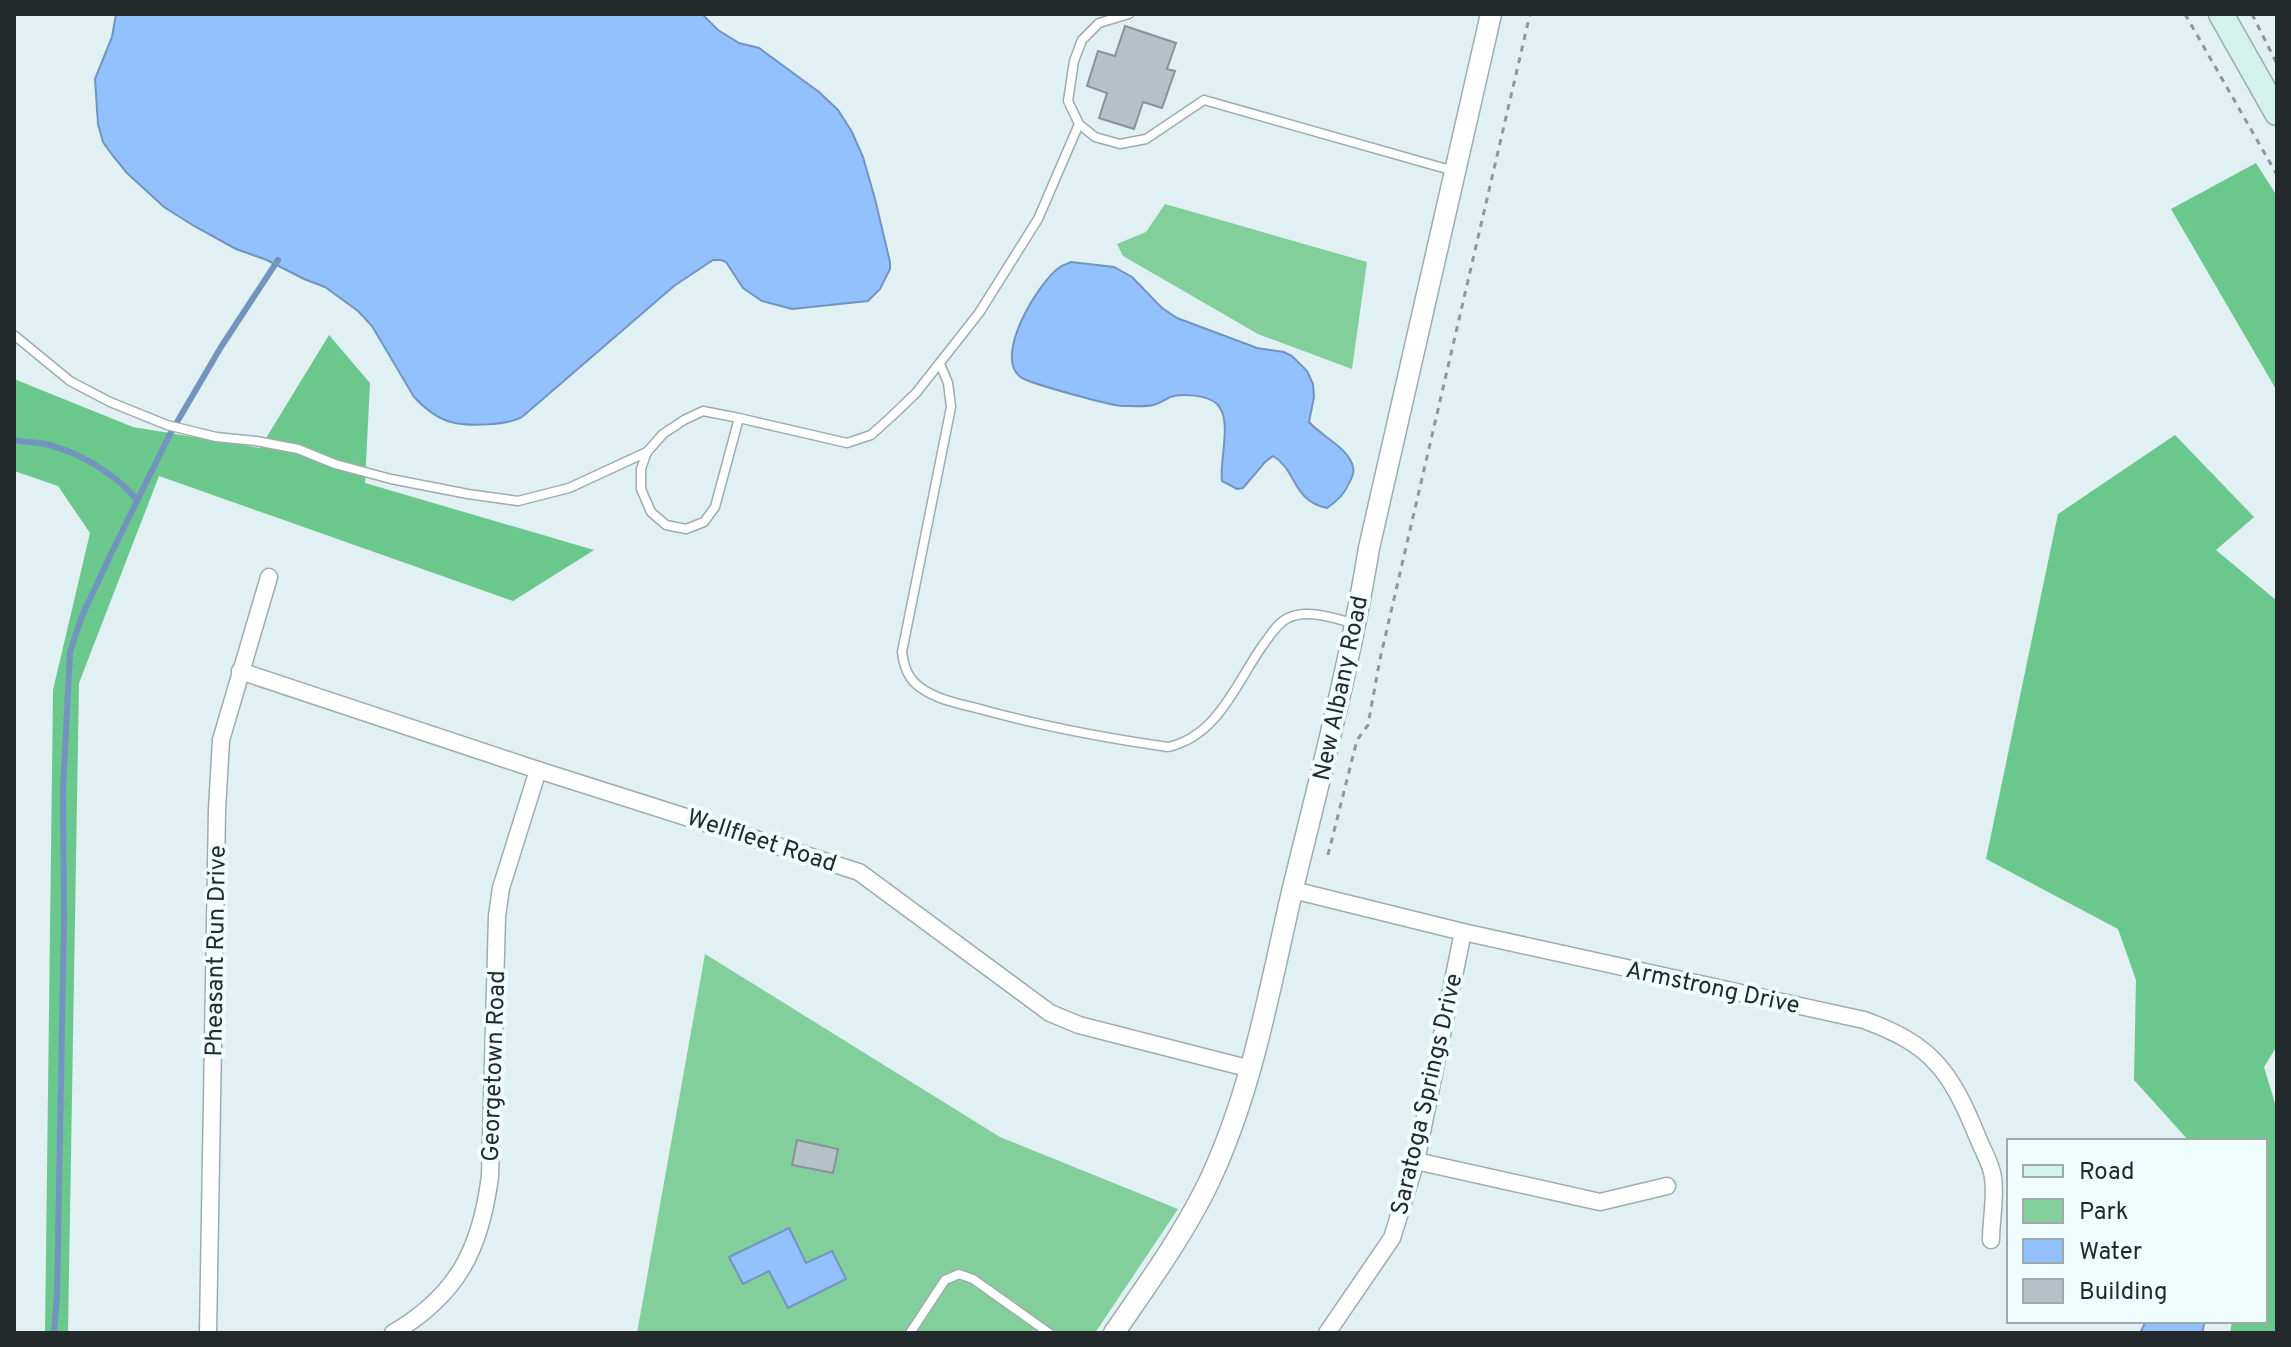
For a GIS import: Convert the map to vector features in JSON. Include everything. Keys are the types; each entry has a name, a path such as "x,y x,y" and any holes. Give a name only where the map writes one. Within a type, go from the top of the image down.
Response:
{"main road":[{"path":"2221,14 2277,113"}],"street":[{"name":"New Albany Road","path":"1114,1333 1168,1253 1208,1184 1251,1069 1356,625 1369,548 1491,14"},
{"name":"Pheasant Run Drive","path":"208,1333 217,810 221,740 269,577"},
{"name":"Wellfleet Road","path":"240,671 859,872 1050,1013 1079,1025 1251,1069"},
{"name":"Georgetown Road","path":"393,1333 440,1296 458,1276 474,1245 485,1212 490,1176 497,916 501,888 538,770"},
{"name":"Armstrong Drive","path":"1293,890 1463,932 1864,1020 1895,1031 1922,1049 1946,1073 1964,1104 1993,1177 1991,1240"},
{"name":"Saratoga Springs Drive","path":"1327,1333 1392,1238 1416,1161 1463,932"},
{"path":"1416,1161 1600,1202 1667,1186"}],"lane":[{"path":"1129,14 1099,23 1082,40 1074,61 1068,101 1079,124 1095,137 1120,144 1146,139 1204,100 1455,171"},
{"path":"739,418 715,507 704,522 686,529 666,525 651,512 641,489 641,469 647,452 663,434 684,420 703,411 739,418 847,443 871,435 916,393 979,313 1038,219 1079,124"},
{"path":"14,335 70,381 110,402 167,425 216,437 298,449 335,464 391,479 468,494 518,501 569,488 647,452"},
{"path":"940,364 948,383 951,407 902,652 910,678 922,689 947,700 1025,722 1168,747 1183,744 1207,727 1275,629 1289,618 1307,614 1356,625"},
{"path":"910,1333 945,1280 959,1274 973,1279 1049,1333"}],"path":[{"path":"1328,855 1357,740 1368,725 1380,659 1530,14"},
{"path":"2185,14 2277,175"},
{"path":"2252,14 2277,64"}],"green space":[{"path":"2256,163 2277,196 2277,391 2171,209"},
{"path":"1165,204 1367,262 1352,369 1258,334 1123,256 1117,244 1146,232"},
{"path":"329,335 370,383 365,483 594,550 513,601 159,476 79,683 68,1333 45,1333 53,690 90,533 58,486 14,471 14,379 133,427 260,448"},
{"path":"2175,435 2254,517 2216,550 2277,601 2277,1046 2264,1067 2277,1110 2277,1333 2230,1333 2232,1323 2267,1323 2267,1139 2187,1139 2134,1080 2136,980 2118,929 1986,859 2058,514"},
{"path":"705,954 1000,1137 1178,1209 1095,1333 637,1333"}],"water":[{"path":"116,14 702,14 718,30 739,43 759,48 819,92 838,110 863,157 890,269 880,289 868,301 792,309 762,301 743,288 726,262 713,260 674,286 522,417 507,422 458,424 431,412 414,397 372,326 358,311 325,287 236,249 194,226 164,207 127,173 103,142 98,124 95,79 112,37"},
{"path":"1071,262 1114,267 1132,277 1162,308 1177,318 1257,348 1292,356 1307,371 1313,384 1309,422 1346,454 1353,467 1346,489 1337,501 1327,508 1307,499 1287,469 1273,456 1243,488 1237,489 1222,481 1224,420 1217,404 1207,399 1181,395 1150,406 1123,406 1022,378 1014,368 1012,355 1022,321 1051,275"},
{"path":"789,1228 806,1263 832,1251 846,1279 788,1308 769,1271 743,1284 729,1257"},
{"path":"2145,1323 2204,1323 2202,1333 2140,1333"}],"building":[{"path":"1125,26 1176,43 1167,69 1175,71 1162,108 1143,102 1134,129 1099,118 1107,93 1087,86 1098,51 1115,56"},
{"path":"797,1140 838,1149 833,1173 792,1165"}],"waterway":[{"path":"54,1333 64,920 63,790 70,652 82,616 170,434 221,347 278,260"},
{"path":"14,440 46,444 84,459 108,473 137,500"}]}
